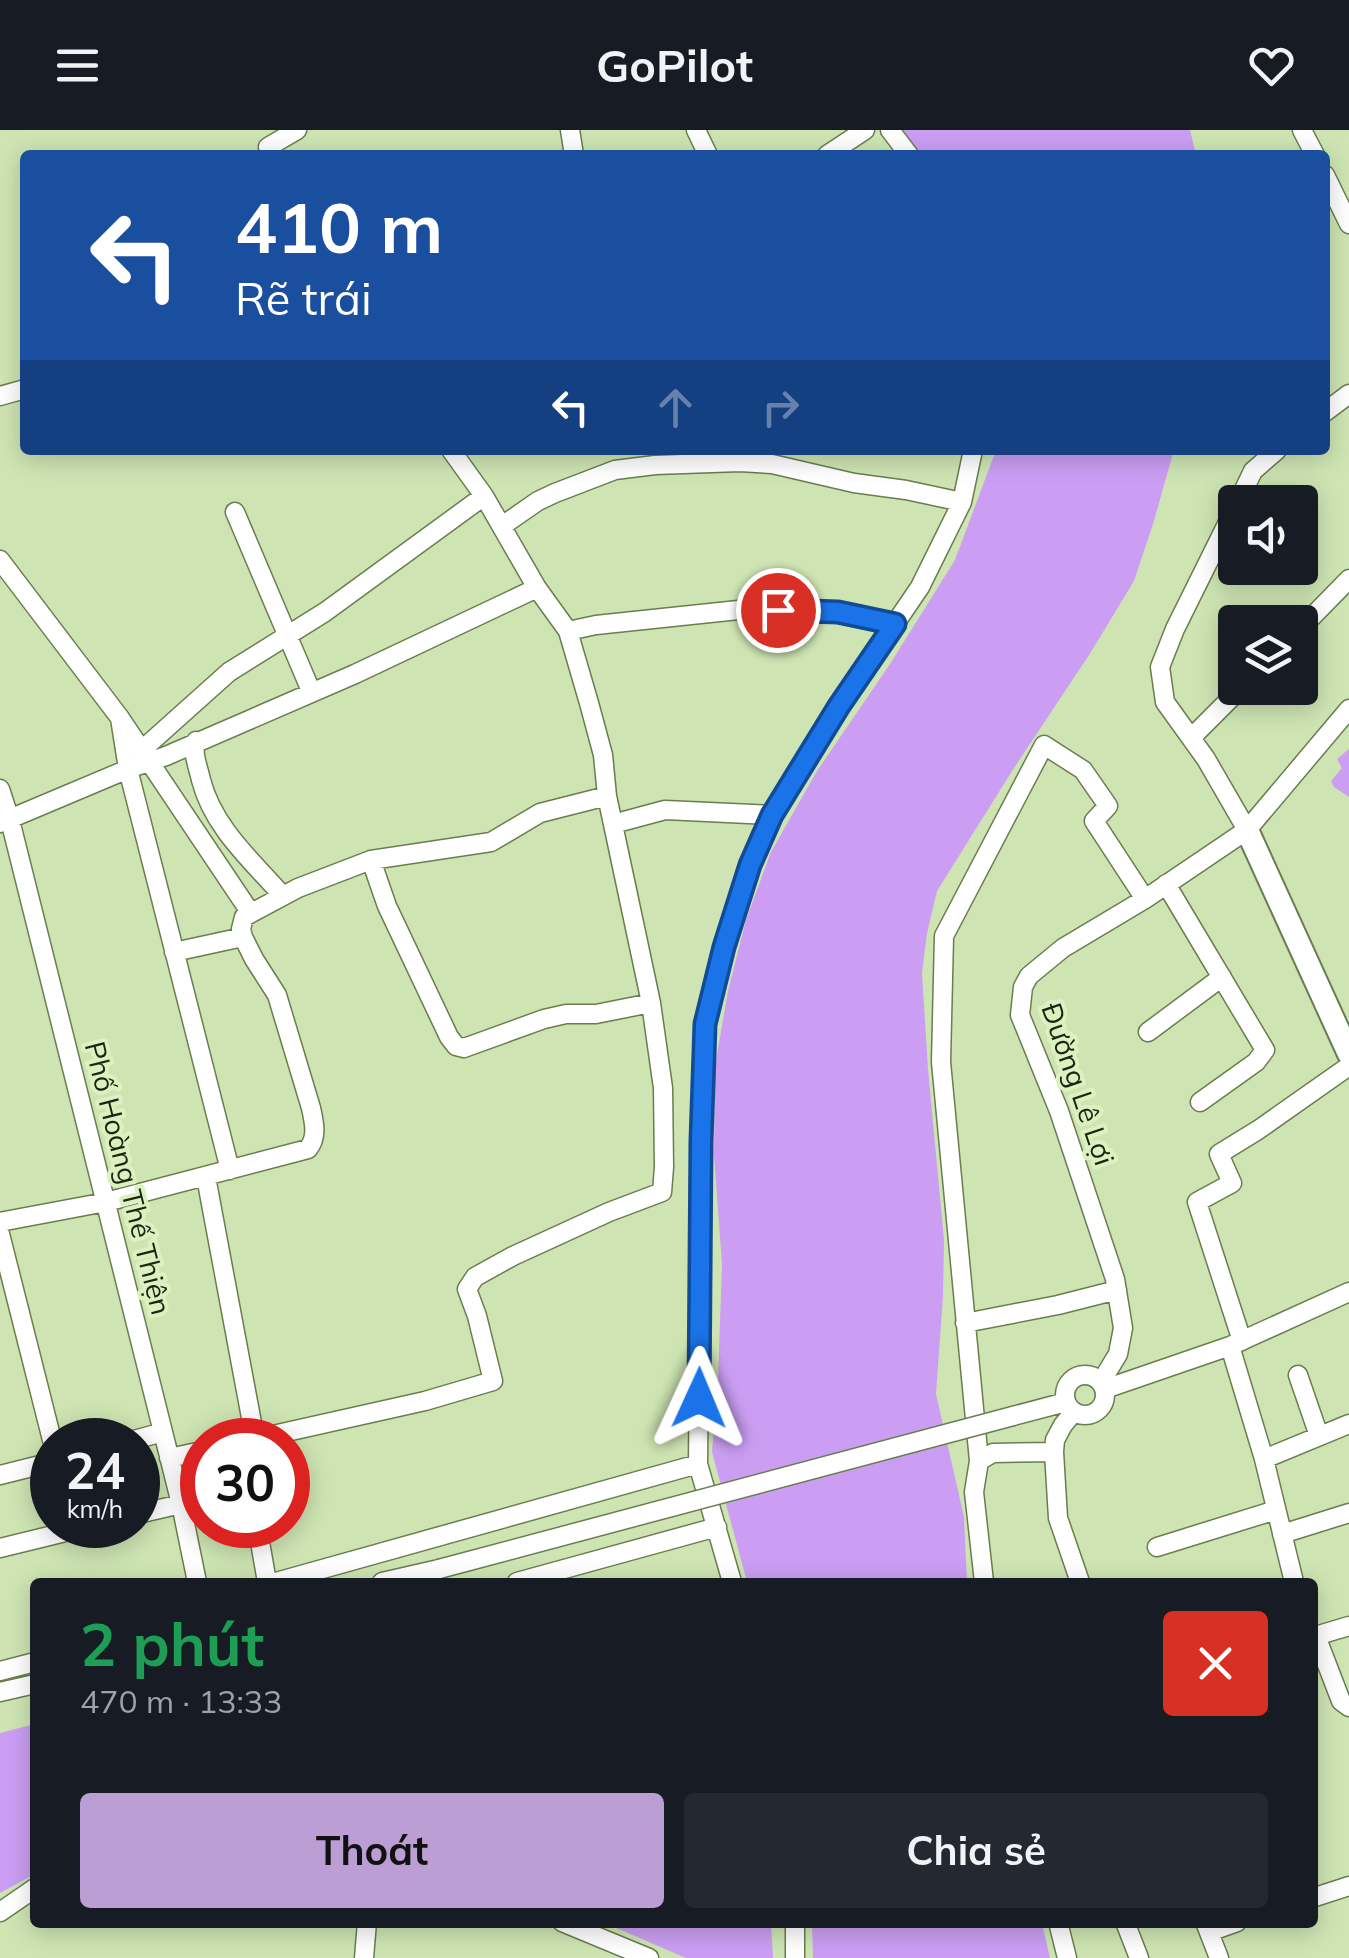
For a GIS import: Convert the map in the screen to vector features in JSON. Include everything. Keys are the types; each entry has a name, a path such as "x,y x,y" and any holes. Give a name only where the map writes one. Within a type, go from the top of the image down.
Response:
{"main road":[{"path":"1247,830 1349,1054"}],"street":[{"path":"255,130 271,150"},
{"path":"273,150 297,130"},
{"path":"835,150 865,130"},
{"path":"890,130 905,150"},
{"path":"1330,186 1349,224"},
{"path":"310,1427 493,1381 467,1288 475,1277 593,1219 662,1192 663,1088 652,1002 607,796 603,755 568,631 537,588 484,496 454,455"},
{"path":"731,1578 698,1464 705,1024 739,898 772,815 828,723 920,588 962,502 972,455"},
{"path":"1246,485 1253,471 1271,455"},
{"path":"502,526 555,492 615,470 655,464 772,464 962,502"},
{"path":"5,822 128,768 229,672 393,564 484,496"},
{"path":"236,512 311,691"},
{"path":"1218,542 1160,668 1165,702 1206,759 1247,830"},
{"path":"0,560 120,718 250,912"},
{"path":"1318,611 1349,580"},
{"path":"146,755 166,756 355,674 537,588"},
{"path":"568,631 596,624 748,609 838,612 895,624"},
{"path":"1191,738 1224,705"},
{"name":"Đường Lê Lợi","path":"1103,1386 1118,1354 1123,1328 1115,1279 1059,1111 1020,1015 1023,987 1044,962 1247,830 1349,709"},
{"path":"120,718 128,768 230,1170"},
{"path":"196,741 196,764 213,813 282,895"},
{"path":"984,1578 974,1492 979,1461 941,1062 944,936 1044,746 1083,770 1108,806 1094,821 1145,899"},
{"name":"Phố Hoàng Thế Thiện","path":"0,789 5,822 180,1500"},
{"path":"0,1222 106,1202 308,1149 314,1140 315,1124 277,995 243,937 244,917 282,895 371,860 490,842 540,813 607,796"},
{"path":"613,824 665,810 772,815"},
{"path":"371,860 388,906 456,1046 464,1048 566,1014 596,1014 652,1002"},
{"path":"1166,884 1265,1050 1256,1062 1200,1102"},
{"path":"174,952 243,937"},
{"path":"1148,1032 1222,977"},
{"path":"1293,1578 1197,1202 1232,1183 1219,1154 1349,1066"},
{"path":"206,1177 249,1418"},
{"path":"0,1234 46,1418"},
{"path":"965,1322 1116,1290"},
{"path":"1103,1386 1236,1344 1349,1292"},
{"path":"400,1578 1013,1416 1070,1407 1086,1416 1098,1412 1105,1401 1103,1386 1089,1375 1075,1377 1066,1388 1070,1407 1055,1440 1054,1452 1058,1518 1079,1578"},
{"path":"1298,1375 1320,1436"},
{"path":"1264,1460 1349,1424"},
{"path":"160,1433 164,1432"},
{"path":"979,1461 993,1453 1054,1452"},
{"path":"170,1458 180,1456"},
{"path":"290,1578 698,1464"},
{"path":"0,1476 30,1468"},
{"path":"1157,1547 1276,1510"},
{"path":"1282,1534 1349,1513"},
{"path":"531,1578 717,1526"},
{"path":"0,1548 30,1541"},
{"name":"Phố Hoàng Thế Thiện","path":"190,1548 196,1578"},
{"path":"260,1548 266,1578"},
{"path":"1318,1635 1349,1626"},
{"path":"1318,1646 1341,1701 1349,1707"},
{"path":"0,1671 30,1663"},
{"path":"0,1692 30,1685"},
{"path":"1318,1896 1349,1886"},
{"path":"0,1912 30,1891"},
{"path":"364,1958 366,1928"},
{"path":"571,1928 603,1949 649,1958"},
{"path":"795,1928 795,1958"},
{"path":"1060,1928 1067,1958"},
{"path":"1127,1928 1139,1958"},
{"path":"1207,1928 1220,1958"}],"shaded area":[{"path":"901,130 1190,130 1195,150 918,150"},
{"path":"994,455 1173,455 1134,581 937,891 927,933 922,973 944,1240 936,1394 964,1517 967,1578 746,1578 712,1452 722,1264 714,1155 715,1066 728,991 746,920 771,852 817,771 955,560"},
{"path":"1349,749 1349,797 1331,781 1342,768 1337,759"},
{"path":"30,1725 30,1877 0,1893 0,1733"},
{"path":"617,1928 771,1928 773,1958 686,1958"},
{"path":"812,1928 1043,1928 1050,1958 813,1958"}],"route":[{"path":"699,1398 705,1024 724,947 750,865 786,788 895,624 838,612 778,610"}]}
